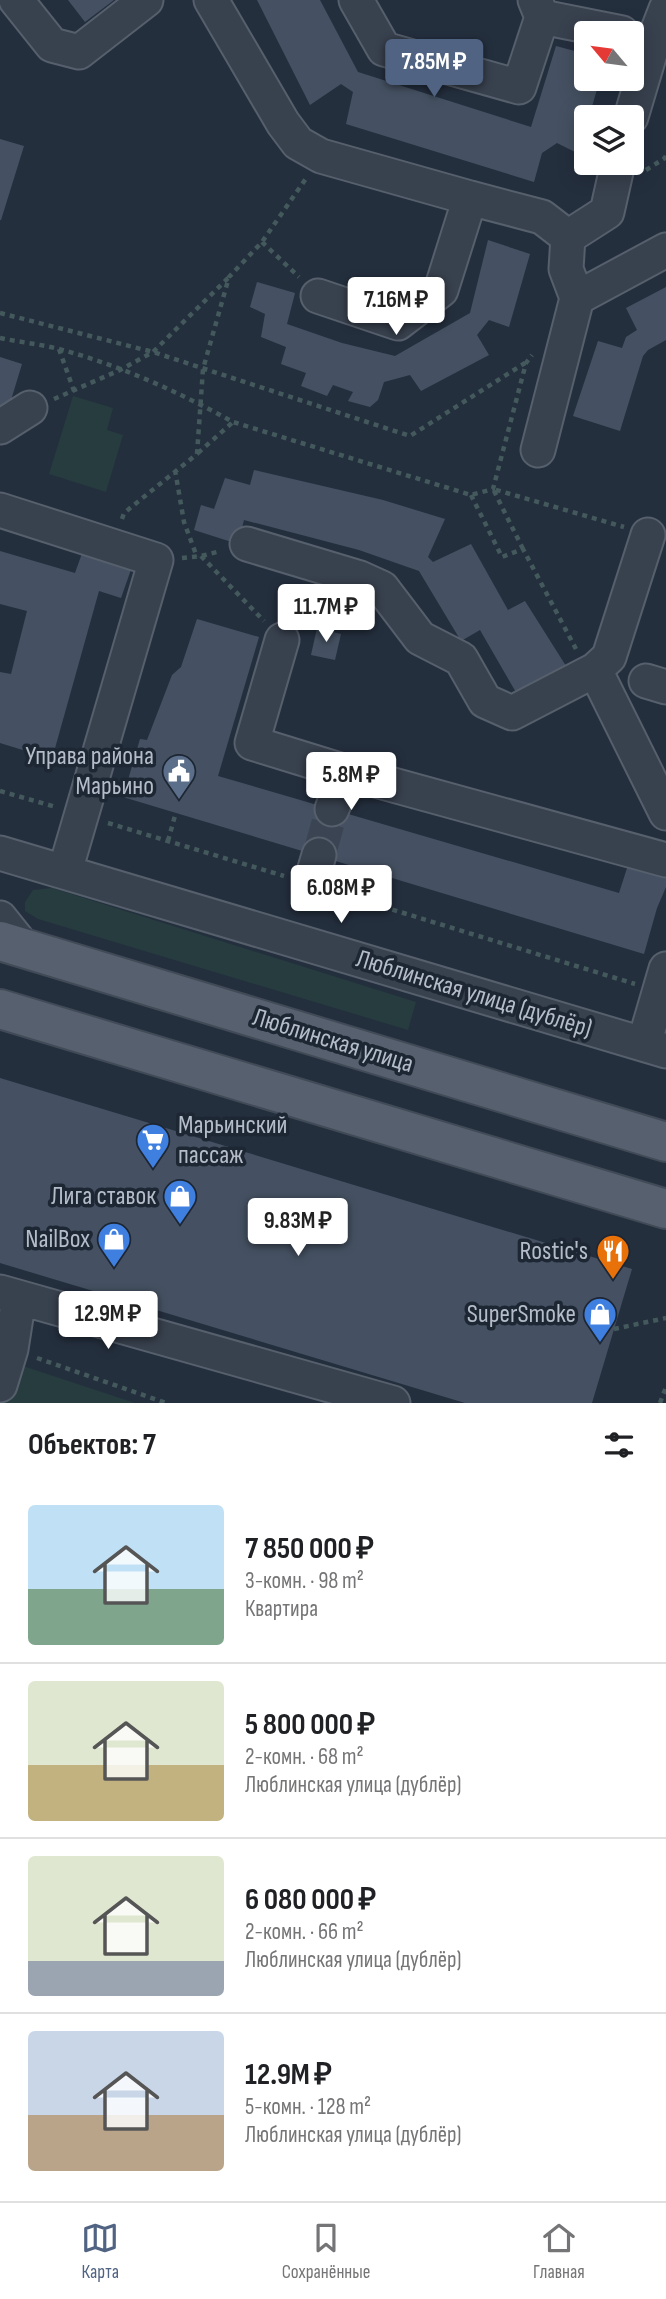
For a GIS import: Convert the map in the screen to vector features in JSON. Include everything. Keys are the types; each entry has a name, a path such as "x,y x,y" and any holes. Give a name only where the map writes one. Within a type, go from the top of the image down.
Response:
{"main road":[{"name":"Люблинская улица","path":"12,945 666,1142"},
{"path":"0,1009 666,1209"}],"street":[{"path":"16,0 52,45 79,52 146,0"},
{"path":"211,0 283,123 298,143 321,156 542,217 568,237"},
{"path":"356,0 384,49 519,87 538,9 580,21"},
{"path":"634,105 651,39 666,9"},
{"path":"568,237 607,212 615,175"},
{"path":"318,296 398,323 441,290 470,198"},
{"path":"538,450 577,298 566,269 568,237"},
{"path":"577,298 666,250"},
{"path":"0,428 30,408"},
{"path":"0,510 156,559 65,871"},
{"path":"247,544 360,578 382,588 420,638 461,659 485,701 512,713 595,670 609,657 648,536"},
{"path":"282,640 252,743 345,772 666,860"},
{"path":"595,670 666,813"},
{"path":"332,810 345,772"},
{"name":"Люблинская улица (дублёр)","path":"0,853 655,1048"},
{"path":"0,918 12,945"},
{"path":"655,1048 666,969"},
{"path":"0,1385 11,1349 9,1295 393,1403"}],"path":[{"path":"30,408 74,391 153,352 262,242 321,156"},
{"path":"262,242 318,296"},
{"path":"197,454 203,369 229,277"},
{"path":"0,313 153,352 410,436 526,363"},
{"path":"0,338 59,349 120,370 200,404 233,422 471,495 493,489 596,518 648,536"},
{"path":"59,349 74,391"},
{"path":"534,352 526,363 493,489 583,662 595,670"},
{"path":"114,546 124,513 233,422"},
{"path":"176,470 184,523 199,557 282,640"},
{"path":"471,495 502,557 523,549"},
{"path":"156,559 199,557 247,544"},
{"path":"168,841 176,812"},
{"path":"614,1329 666,1318"},
{"path":"11,1349 166,1403"},
{"path":"660,1403 666,1387"}],"green space":[{"path":"73,396 113,408 107,430 123,435 106,492 49,474"},
{"path":"52,888 416,1002 408,1030 38,919 25,911 25,902 33,890"},
{"path":"14,1363 135,1403 2,1403"}],"building":[{"path":"68,0 114,0 85,22"},
{"path":"257,0 320,0 358,72 531,127 556,46 574,51 574,91 597,91 592,105 574,105 574,152 557,143 542,153 534,182 346,124 353,92 341,84 310,105"},
{"path":"0,139 24,146 1,220 0,220"},
{"path":"488,240 530,254 509,327 489,320 477,335 489,355 421,391 410,375 384,382 378,400 370,407 348,401 353,392 333,385 327,396 301,386 306,373 281,364 286,347 261,337 265,314 250,307 257,282 295,293 287,324 342,343 395,356 470,313"},
{"path":"666,287 666,340 643,356 620,431 573,416 598,341 622,348 626,337 637,330 626,308"},
{"path":"0,357 22,364 8,410 0,408"},
{"path":"254,470 383,500 445,519 428,557 433,562 471,544 508,610 525,601 566,666 517,694 480,630 461,641 419,571 359,550 244,520 238,544 194,530 201,505 214,509 225,478 250,485"},
{"path":"85,545 134,561 121,598 99,591 52,759 0,743 0,672 11,674 27,611 0,604 0,551 75,573"},
{"path":"197,619 259,637 218,776 619,893 629,862 666,872 666,887 644,954 123,797 140,739 147,740 172,675 181,667"},
{"path":"317,628 341,634 335,660 311,655"},
{"name":"Марьинский пассаж","path":"0,1078 632,1269 592,1403 465,1403 0,1263"}],"tunnel":[{"path":"319,855 332,809"}],"place":[{"name":"Управа района Марьино","path":"179,801"},
{"name":"Марьинский пассаж","path":"153,1170"},
{"name":"Лига ставок","path":"180,1226"},
{"name":"NailBox","path":"114,1269"},
{"name":"Rostic's","path":"613,1281"},
{"name":"SuperSmoke","path":"600,1344"}]}
